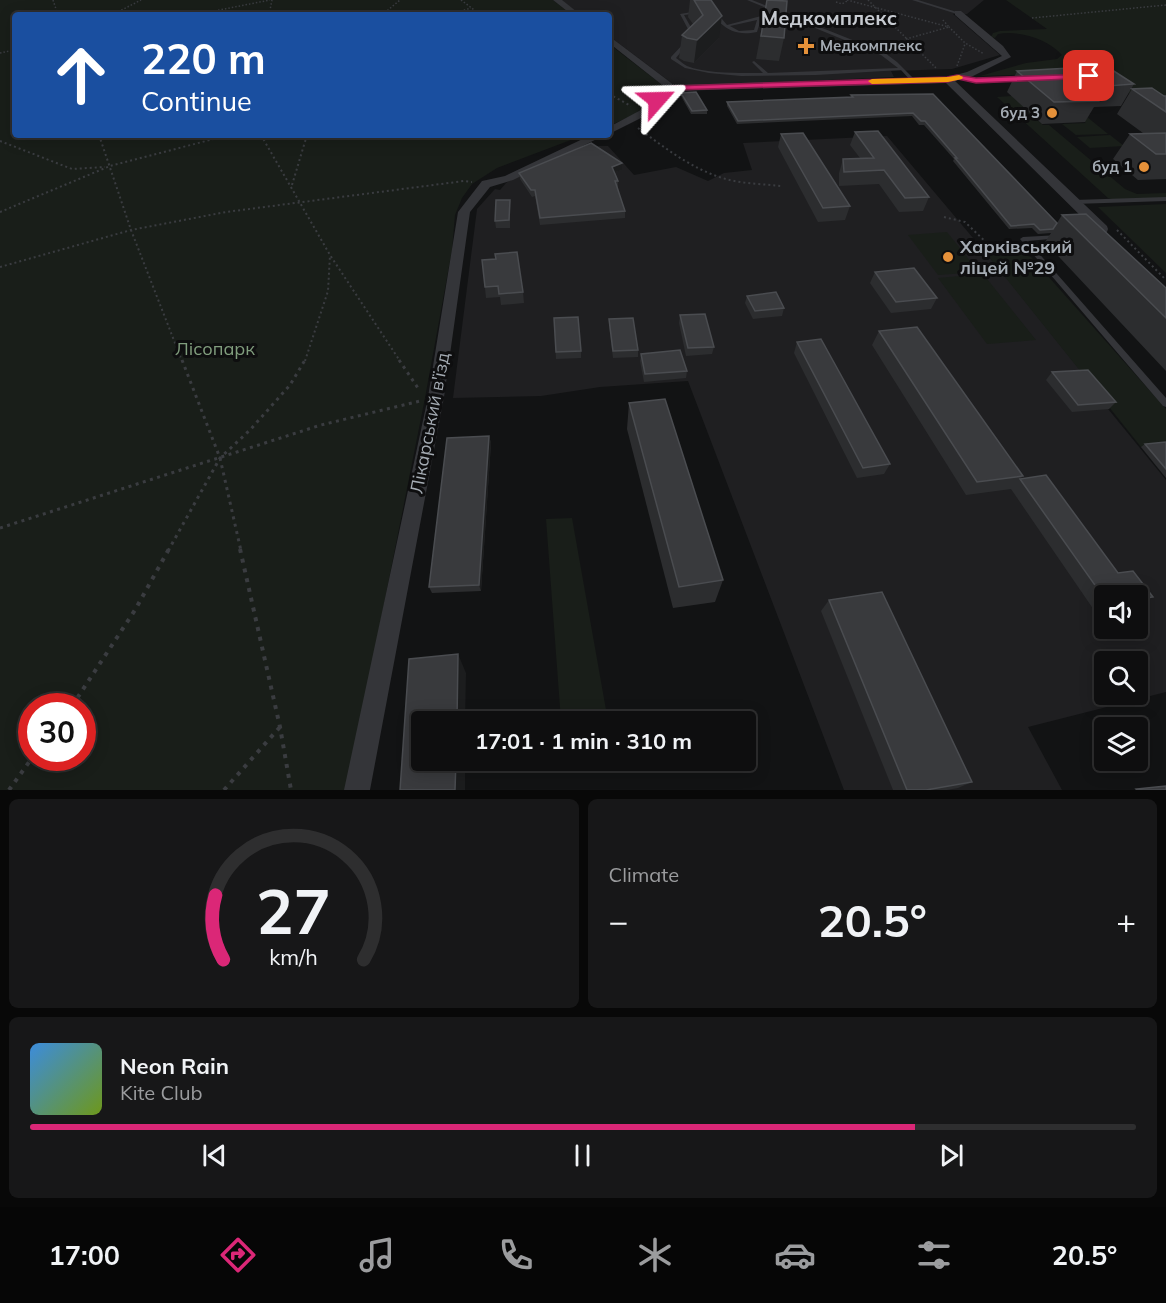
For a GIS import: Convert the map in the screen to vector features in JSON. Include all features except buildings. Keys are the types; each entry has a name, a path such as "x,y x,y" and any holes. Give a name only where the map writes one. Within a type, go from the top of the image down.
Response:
{"street":[{"path":"557,0 573,12"},
{"path":"612,130 643,113 672,88 913,80 954,75 1000,62 1008,57 958,13"},
{"path":"612,41 672,88"},
{"path":"954,75 1074,202 1109,229"},
{"path":"486,184 508,178 594,138"},
{"name":"Лікарський в'їзд","path":"357,790 464,212 486,184"}],"lane":[{"path":"704,0 726,27 735,32 754,32 757,30 759,18"},
{"path":"749,0 883,54 893,59 899,69 913,80"},
{"path":"915,0 958,13"},
{"path":"935,6 944,0"},
{"path":"713,11 682,14 691,31 687,42 673,58 686,69 716,75 899,69"},
{"path":"726,27 777,13"},
{"path":"754,62 766,74"},
{"path":"954,75 976,81 1034,78"},
{"path":"1074,202 1166,199"},
{"path":"1094,235 1109,229"},
{"path":"1068,237 1023,239 1166,404"}],"path":[{"path":"118,12 141,0"},
{"path":"209,12 271,0"},
{"path":"386,12 400,0"},
{"path":"461,0 477,12"},
{"path":"868,0 937,69"},
{"path":"836,2 842,4 847,1 949,27"},
{"path":"929,4 965,44 1000,62"},
{"path":"1032,18 1166,5"},
{"path":"457,12 471,8"},
{"path":"906,39 949,27"},
{"path":"954,75 965,44"},
{"path":"612,96 643,113"},
{"path":"629,122 688,163 703,170 726,179 781,186"},
{"path":"100,138 132,230 220,458 280,727 291,790"},
{"path":"0,212 110,166 217,138"},
{"path":"0,528 321,425 431,397 330,255 302,202 263,138"},
{"path":"292,186 306,138"},
{"path":"0,141 72,169 110,166"},
{"path":"0,267 132,230 226,212 464,181 486,184"},
{"path":"944,217 966,222 982,242 991,247 1030,248"},
{"path":"1109,229 1166,279"},
{"path":"81,693 135,610 220,458 250,430 290,385 304,363 328,291 330,255"},
{"path":"224,790 280,727"},
{"path":"9,790 23,771"}],"shaded area":[{"name":"Медкомплекс","path":"561,0 984,0 967,14 953,14 1000,55 952,69 891,71 894,77 677,87 612,38 612,12 577,12"},
{"path":"887,136 1081,366 1082,377 1166,480 1166,692 1148,697 1148,651 1094,651 1094,705 1115,705 1028,727 1062,790 844,790 688,381 600,387 541,396 453,398 477,209 495,189 500,190 506,183 521,174 599,146 608,146 634,175 676,167 708,181 724,173 752,170 743,143"}],"green space":[{"name":"Лісопарк","path":"0,0 553,0 568,12 12,12 12,138 576,138 497,168 472,184 462,198 455,215 452,250 347,790 0,790"},
{"path":"1006,0 1166,0 1166,102 1137,99 1099,72 980,76 1026,63 1057,59 1062,55 1049,44 1033,37 1006,33 998,34 995,38 991,37 993,33 1000,31 1047,29"},
{"path":"612,46 666,88 635,114 612,125"},
{"path":"1012,96 1043,125 1049,125 1125,189 1137,194 1166,193 1166,198 1115,200 1108,198 997,97"},
{"path":"1076,108 1108,134 1076,135 1062,124 1086,123 1069,109"},
{"path":"1110,135 1124,146 1090,148 1077,137"},
{"path":"1166,204 1166,273 1098,207"},
{"path":"947,232 979,272 938,275 908,235"},
{"path":"1013,251 1031,257 1166,409 1166,445 1141,447 985,252"},
{"path":"983,274 1036,340 987,344 938,278"},
{"path":"572,518 606,711 560,711 546,519"}],"slow traffic":[{"path":"872,81 948,80 959,77"}],"place":[{"name":"Медкомплекс","path":"806,46"},
{"name":"буд 3","path":"1052,113"},
{"name":"буд 1","path":"1144,167"},
{"name":"Харківський ліцей №29","path":"948,257"}],"district":[{"name":"Медкомплекс","path":"829,18"}],"route":[{"path":"657,100 672,88 948,80 957,77 976,81 1089,76"}]}
